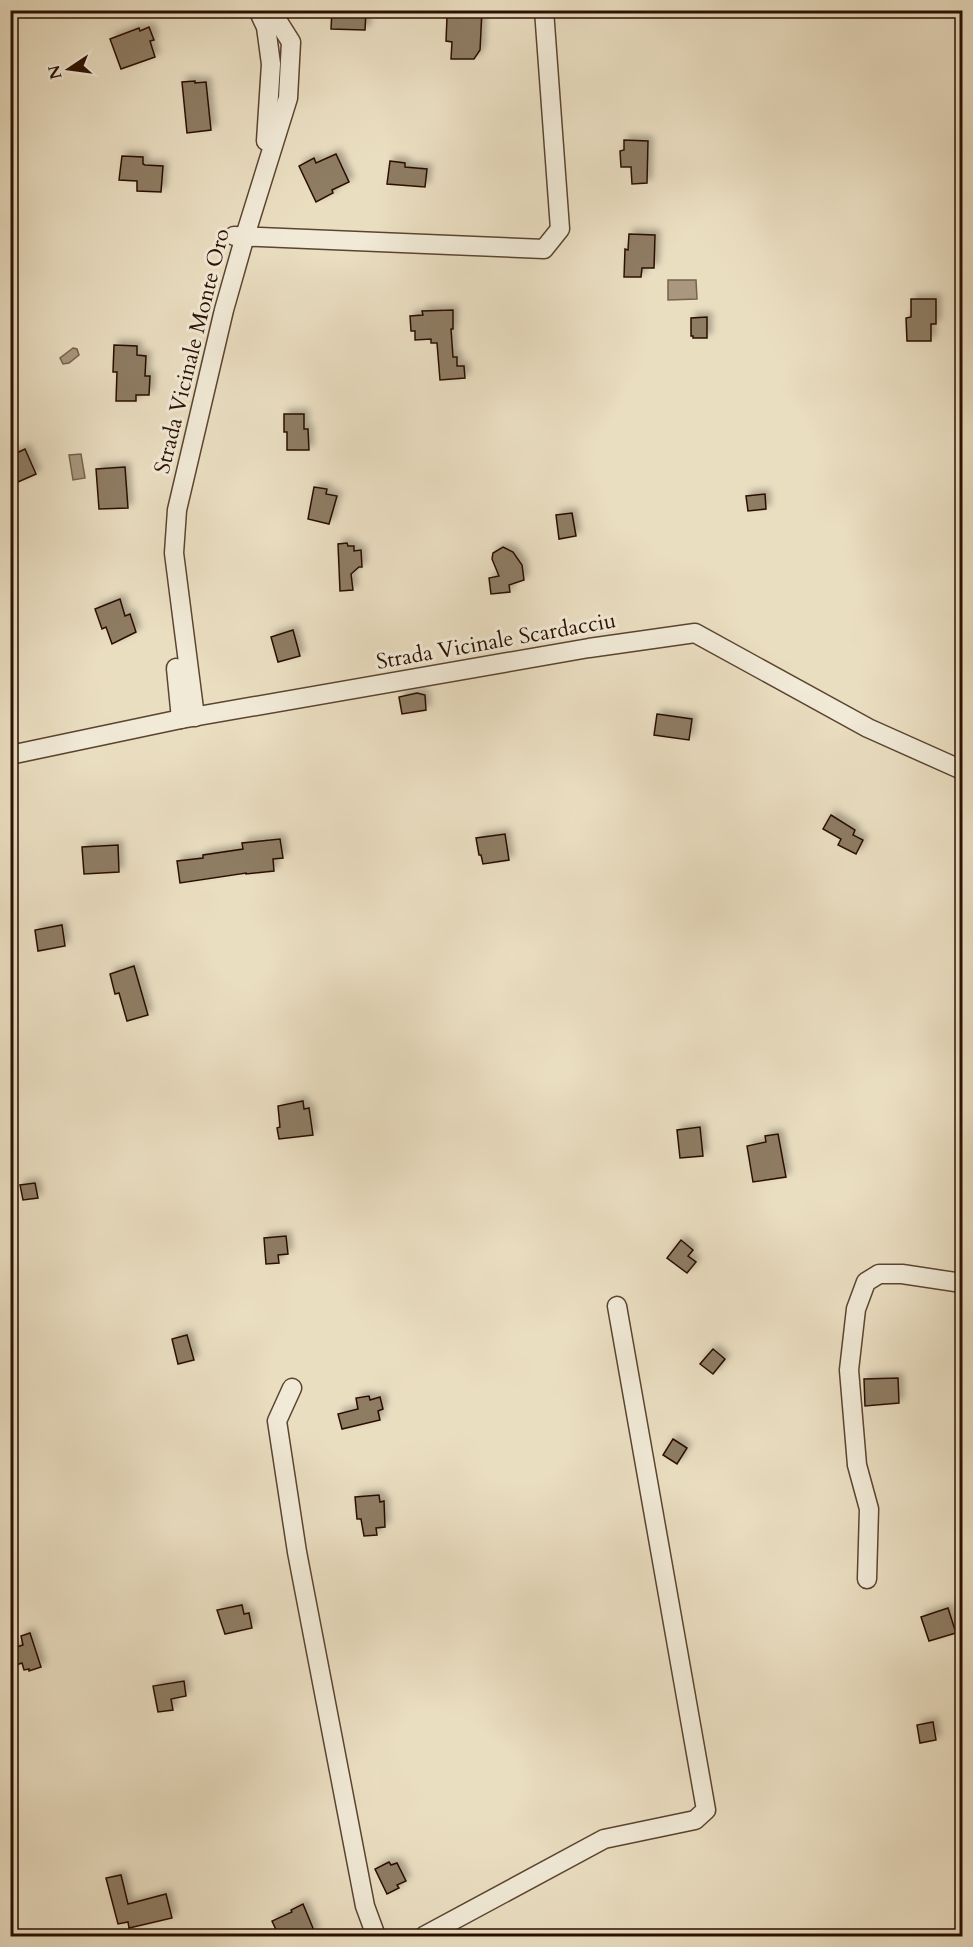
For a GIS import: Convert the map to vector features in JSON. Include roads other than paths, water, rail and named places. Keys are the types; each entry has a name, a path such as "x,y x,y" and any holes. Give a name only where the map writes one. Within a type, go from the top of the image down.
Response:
{"street":[{"name":"Strada Vicinale Monte Oro","path":"188,718 163,533 239,236 267,138 271,64 266,27 258,10"},
{"name":"Strada Vicinale Monte Oro","path":"239,236 288,98 291,42 274,15 265,10"},
{"path":"239,236 544,249 560,229 544,10"},
{"name":"Strada Vicinale Scardacciu","path":"10,755 188,718 589,648 695,633 868,728 963,770"},
{"path":"867,1579 869,1509 857,1465 849,1370 856,1309 866,1282 879,1274 902,1274 963,1283"},
{"path":"424,1936 604,1839 695,1820 706,1810 617,1306"},
{"path":"292,1388 277,1421 297,1552 365,1905 376,1936"}]}
